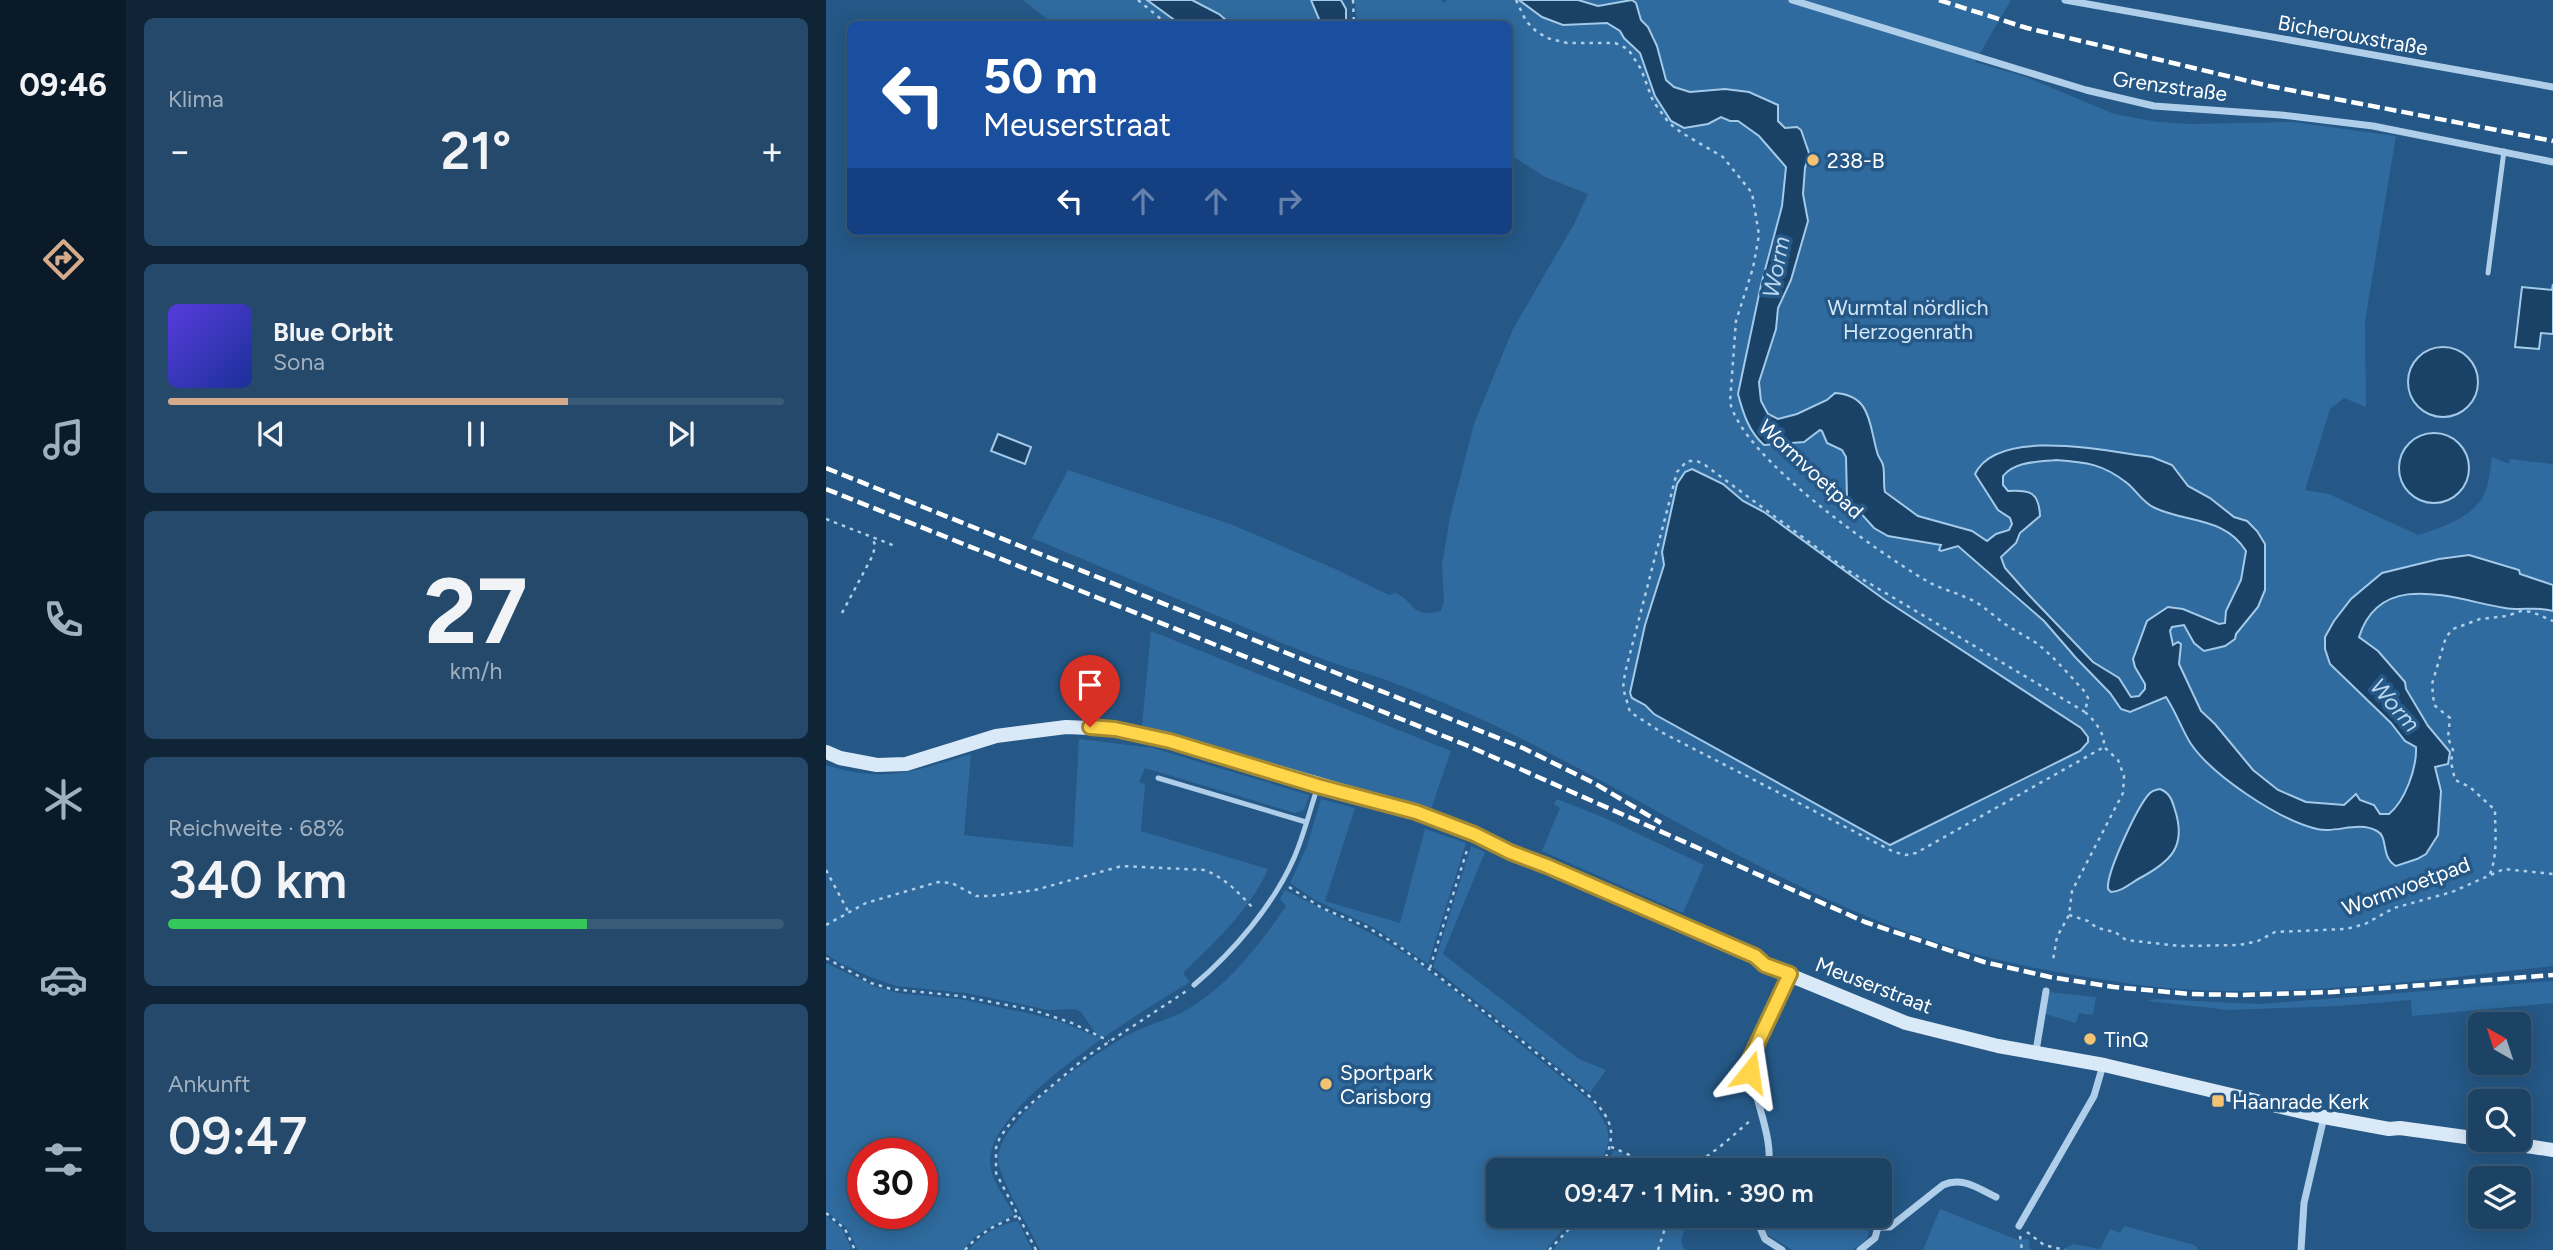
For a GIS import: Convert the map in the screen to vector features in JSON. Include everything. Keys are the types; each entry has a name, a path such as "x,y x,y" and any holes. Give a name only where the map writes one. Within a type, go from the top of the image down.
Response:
{"street":[{"name":"Grenzstraße","path":"1792,0 2086,90 2154,106 2373,125 2553,162"},
{"name":"Bicherouxstraße","path":"2064,0 2553,87"},
{"name":"Meuserstraat","path":"826,752 841,758 877,765 906,764 996,736 1090,727 1115,729 1170,741 1318,786 1416,812 1474,834 1510,852 1742,950 1765,965 1906,1023 1998,1046 2104,1065 2324,1117 2389,1129 2400,1128 2468,1137"},
{"path":"1769,1158 1750,1072 1750,1059 1790,974"},
{"path":"2036,1051 2046,991"},
{"path":"2019,1226 2094,1096 2104,1065"},
{"path":"2301,1250 2304,1203 2324,1117"},
{"name":"Meuserstraat","path":"2531,1147 2553,1150"},
{"path":"1892,1225 1953,1180 1996,1197"},
{"path":"1760,1228 1765,1239 1783,1250"},
{"path":"1860,1250 1875,1238 1878,1228"}],"lane":[{"path":"2488,273 2504,151"},
{"path":"1158,778 1306,822"},
{"path":"1194,985 1224,956 1260,914 1282,882 1295,856 1318,786"}],"path":[{"path":"1138,0 1163,21"},
{"path":"1353,0 1354,21"},
{"name":"Wormvoetpad","path":"1516,0 1526,21 1540,35 1567,43 1615,43 1628,49 1642,69 1653,101 1669,123 1723,157 1752,193 1759,236 1753,268 1736,321 1730,402 1737,420 1753,442 1814,500 1860,538 1926,581 1982,606 2040,646 2085,692 2088,698 2085,712 2098,725 2105,741 2104,747 2118,760 2124,776 2123,793 2095,842 2072,891 2069,915 2057,937 2053,960"},
{"path":"2085,712 1847,570 1705,465 1697,461 1687,461 1677,472 1623,688 1630,712 1661,732 1894,852 1906,855 1916,853 2104,747"},
{"path":"826,519 895,546"},
{"path":"842,613 873,555 875,545 872,537"},
{"path":"2490,874 2496,846 2495,810 2470,787 2455,780 2451,762 2453,750 2448,738 2450,718 2434,705 2432,684 2446,638 2453,629 2480,619 2507,616 2521,611 2532,612 2553,621"},
{"path":"1430,968 1474,834"},
{"path":"826,925 884,896 938,881 952,883 976,896 991,896 1035,890 1122,866 1180,867 1216,874 1260,914"},
{"name":"Wormvoetpad","path":"2069,915 2088,921 2097,929 2115,932 2126,940 2180,946 2240,945 2258,941 2275,932 2346,929 2365,924 2394,908 2452,892 2504,869 2553,874"},
{"path":"826,870 849,913"},
{"path":"1282,882 1322,908 1382,936 1430,968 1539,1054 1598,1105 1611,1128 1611,1147 1606,1158"},
{"path":"826,958 871,983 891,989 960,996 1033,1010 1072,1023 1109,1041"},
{"path":"1036,1250 996,1172 996,1148 1000,1137 1015,1117 1054,1082 1109,1041 1194,985"},
{"path":"1703,1158 1751,1120"},
{"path":"1611,1147 1639,1158"},
{"path":"826,1213 845,1228 855,1250"},
{"path":"965,1250 989,1228 1019,1215"},
{"path":"2019,1226 2044,1245 2065,1250"},
{"path":"1549,1250 1569,1228"},
{"path":"1658,1250 1665,1228"},
{"path":"2021,1242 2022,1250"},
{"path":"2041,1250 2044,1245"}],"green space":[{"path":"1023,0 1147,0 1176,21 1049,21"},
{"path":"1177,0 1323,0 1327,21 1212,21"},
{"name":"Wurmtal nördlich Herzogenrath","path":"1355,0 1441,0 1444,3 1447,0 1519,0 1542,17 1556,22 1542,0 2011,0 1975,62 2026,77 2114,114 2158,122 2191,124 2293,122 2396,136 2365,321 2366,407 2344,398 2330,409 2305,490 2329,494 2418,535 2458,520 2475,507 2486,490 2492,457 2509,464 2510,459 2553,464 2553,966 2351,987 2205,991 2084,977 1963,951 1893,927 1826,898 1694,832 1471,714 1386,680 1309,654 1032,538 1068,470 1233,525 1389,595 1396,593 1424,613 1441,611 1444,601 1442,565 1450,517 1474,424 1513,329 1574,224 1588,194 1545,177 1512,156 1512,21 1357,21","holes":["1641,20 1648,27 1666,80 1644,64 1640,53 1620,31 1610,25","1783,199 1787,289 1778,308 1754,398 1748,349","1877,454 1883,466 1885,492 1918,516 1979,535 1987,541 1996,534 2024,529 2016,543 2001,557 2005,568 2093,662 2119,677 2131,697 2144,689 2143,681 2135,667 2174,609 2219,624 2225,623 2194,643 2184,625 2172,627 2170,631 2179,664 2201,711 2253,770 2278,790 2307,802 2337,831 2298,822 2257,801 2219,773 2192,744 2166,697 2130,712 2076,658 2044,621 1957,546 1939,550 1942,546 1888,536 1874,528 1847,498 1846,457","1688,470 1723,484 1743,501 1764,512 1885,600 2081,728 2088,737 2085,747 1890,845 1654,714 1632,698 1630,693 1645,625 1664,565 1662,552 1680,477","2410,697 2428,726 2450,752 2435,767 2437,772 2414,768 2416,747","2160,789 2169,794 2176,812 2174,853 2163,865 2120,890 2108,889 2112,869 2131,824 2145,800"]},
{"path":"1151,631 1451,751 1431,809 1142,726"},
{"path":"1079,739 1153,748 1309,795 1304,810 1295,813 1145,768 1139,782 1145,784 1141,831 1268,869 1261,884 1231,925 1183,973 1190,982 1073,1060 1015,1112 997,1137 990,1160 995,1181 1014,1214 1012,1216 979,1234 964,1250 858,1250 848,1229 938,1229 938,1138 847,1138 847,1228 826,1211 826,963 876,987 898,993 960,999 1036,1015 1062,1022 1099,1038 1081,1012 1075,1009 1048,1010 966,993 896,986 868,976 826,954 826,765 866,774 900,773 971,754 964,835 1073,847"},
{"path":"1321,799 1355,808 1325,901 1400,923 1425,829 1466,843 1428,964 1373,927 1315,900 1290,883 1307,846"},
{"path":"1557,799 1605,818 1704,865 1683,913 1542,851 1560,808 1554,804"},
{"path":"1471,846 1485,852 1443,954 1579,1059 1606,1070 1590,1093 1433,967"},
{"name":"Sportpark Carisborg","path":"1285,890 1378,937 1407,955 1593,1103 1607,1127 1609,1141 1603,1158 1486,1158 1486,1228 1564,1228 1546,1250 1040,1250 999,1167 1002,1143 1014,1125 1051,1088 1095,1055 1137,1031 1181,1013 1217,988 1254,949 1286,906 1280,899"},
{"path":"2553,981 2553,1003 2412,1016 2411,1000 2229,1010 2147,1001 2155,999 2259,1004"},
{"path":"2049,992 2096,997 2093,1015 2079,1013 2076,1023 2045,1014"},
{"path":"1614,1150 1630,1158 1610,1158"},
{"path":"1940,1209 2018,1240 2029,1239 2030,1249 2035,1250 1923,1250"},
{"path":"826,1216 842,1229 852,1250 826,1250"},
{"path":"1018,1221 1032,1250 969,1250 991,1231"},
{"path":"2124,1226 2191,1244 2197,1247 2197,1250 2063,1250 2073,1244 2100,1249 2110,1229 2120,1233"},
{"path":"1569,1228 1684,1228 1681,1242 1685,1250 1553,1250"},
{"path":"1765,1228 1867,1228 1869,1233 1866,1240 1853,1250 1792,1250 1768,1235"}],"water":[{"path":"1147,0 1192,0 1232,21 1176,21"},
{"path":"1311,0 1341,0 1346,9 1346,21 1317,21 1319,19"},
{"name":"Worm","path":"1519,0 1578,0 1598,6 1632,0 1657,46 1666,80 1674,87 1690,92 1725,89 1749,92 1778,105 1778,121 1785,128 1797,127 1801,130 1809,153 1803,194 1808,221 1791,280 1778,308 1776,329 1759,382 1761,401 1768,414 1778,419 1797,414 1827,400 1835,393 1856,400 1867,415 1883,465 1885,492 1918,516 1972,531 1987,541 1996,534 2009,530 2012,524 2010,518 1998,510 1975,474 1987,459 2006,450 2030,446 2083,448 2152,457 2172,465 2188,486 2210,498 2234,517 2247,521 2257,531 2265,544 2265,590 2258,607 2236,634 2235,639 2225,646 2204,651 2194,643 2184,625 2172,627 2170,631 2173,645 2178,642 2181,644 2179,664 2201,711 2253,770 2278,790 2306,802 2344,805 2356,794 2360,800 2374,805 2380,814 2389,814 2405,793 2416,747 2405,741 2391,723 2330,664 2325,649 2325,637 2334,621 2351,599 2382,573 2439,559 2469,555 2519,570 2520,574 2553,585 2553,611 2505,608 2443,595 2402,595 2384,602 2370,616 2359,637 2378,651 2405,682 2406,689 2428,726 2450,752 2448,764 2435,767 2441,791 2438,835 2426,854 2396,866 2388,858 2383,838 2377,831 2361,827 2321,830 2298,823 2264,805 2230,782 2201,756 2188,739 2166,697 2130,712 2121,709 2110,693 2044,621 1958,546 1941,551 1941,545 1888,536 1874,528 1847,498 1846,457 1842,450 1827,443 1822,431 1804,442 1764,445 1744,415 1738,394 1761,285 1782,206 1786,167 1759,136 1738,121 1721,117 1708,124 1684,128 1671,121 1655,96 1640,53 1620,31 1607,23 1563,25 1542,17","holes":["2056,460 2085,463 2110,472 2127,483 2151,506 2217,526 2228,532 2246,551 2241,580 2226,611 2225,623 2219,624 2183,609 2168,607 2147,621 2133,659 2145,684 2145,689 2139,696 2131,697 2119,678 2093,662 2005,568 2001,557 2016,543 2020,533 2040,516 2035,497 2027,492 2008,491 2003,485 2003,476 2014,467 2027,463"]},
{"path":"2553,284 2553,334 2541,333 2539,349 2515,347 2522,287 2552,290"},
{"path":"2450,347 2463,353 2472,362 2476,368 2476,396 2468,407 2457,415 2436,417 2418,407 2410,396 2408,375 2418,357 2429,349"},
{"path":"2441,433 2454,439 2463,448 2467,454 2467,482 2459,493 2448,501 2427,503 2409,493 2401,482 2399,461 2409,443 2420,435"},
{"path":"998,434 1031,447 1025,464 991,451"},
{"path":"1692,469 1723,484 1743,501 1764,512 1885,600 2081,728 2088,737 2088,742 2080,751 1890,845 1654,714 1632,698 1630,693 1645,625 1664,565 1662,552 1677,484 1685,472"},
{"path":"2160,789 2170,797 2174,806 2179,834 2177,844 2160,866 2123,889 2111,892 2108,889 2112,869 2131,824 2150,793"}],"railway":[{"path":"1939,0 2027,28 2269,86 2553,141"},
{"path":"826,468 1523,748 1594,783 1661,823"},
{"path":"826,489 1466,745 1865,922 1984,962 2050,977 2114,987 2190,994 2333,992 2553,975"}],"place":[{"name":"238-B","path":"1813,160"},
{"name":"TinQ","path":"2090,1039"},
{"name":"Sportpark Carisborg","path":"1326,1084"},
{"name":"Haanrade Kerk","path":"2218,1101"}],"route":[{"path":"1090,727 1115,729 1170,741 1318,786 1416,812 1474,834 1510,852 1742,950 1765,965 1790,974 1750,1059 1750,1072"}]}
